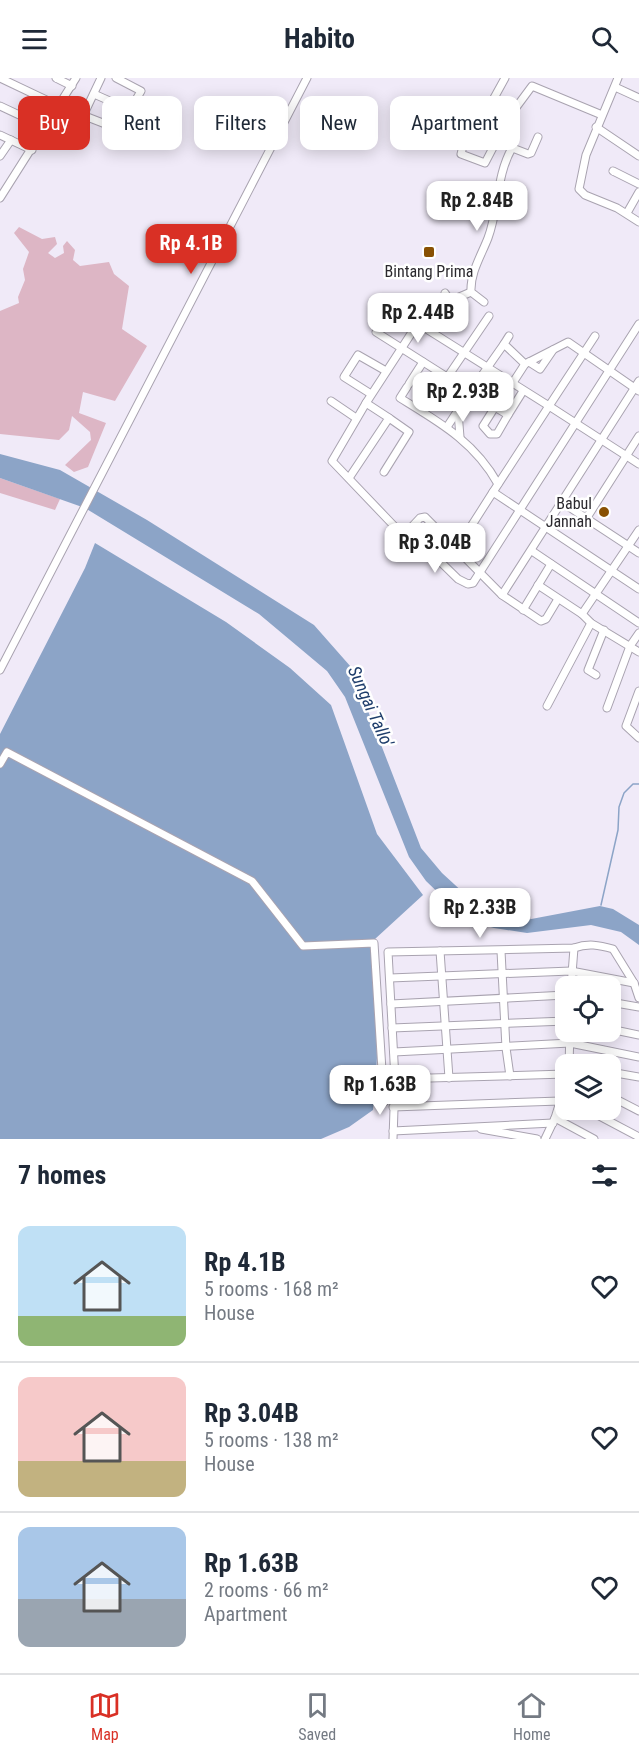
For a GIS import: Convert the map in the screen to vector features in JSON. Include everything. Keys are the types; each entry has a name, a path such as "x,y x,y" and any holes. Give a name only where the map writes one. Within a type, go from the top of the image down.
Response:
{"street":[{"path":"2,78 39,96"},
{"path":"56,78 72,86"},
{"path":"66,96 76,78"},
{"path":"90,102 101,78"},
{"path":"116,78 141,91 138,96"},
{"path":"0,670 307,78"},
{"path":"495,96 505,78"},
{"path":"618,78 586,155 580,192 627,213 639,222"},
{"path":"520,102 532,86 602,115"},
{"path":"615,87 639,98"},
{"path":"94,94 102,98"},
{"path":"0,106 18,115"},
{"path":"596,127 639,156"},
{"path":"0,135 18,143"},
{"path":"517,150 531,153 538,137"},
{"path":"0,156 11,140"},
{"path":"0,198 32,150"},
{"path":"462,150 464,157 485,164 493,150"},
{"path":"471,292 472,277 490,232 502,172 511,150"},
{"path":"613,171 639,184"},
{"path":"627,213 639,192"},
{"path":"432,332 450,301 471,292"},
{"path":"471,292 484,302"},
{"path":"445,293 450,301"},
{"path":"423,412 489,316"},
{"path":"409,318 639,464"},
{"path":"418,323 331,459 396,528 405,534 414,536 464,583 473,583 639,324"},
{"path":"376,332 447,377"},
{"path":"447,427 508,336"},
{"path":"456,550 595,336"},
{"path":"512,384 527,363 568,342 637,390"},
{"path":"504,344 527,363"},
{"path":"371,394 344,377 358,355 386,371"},
{"path":"423,362 400,398 460,437 490,470 498,484"},
{"path":"500,593 532,551 637,390 639,381"},
{"path":"495,407 483,426 490,434 497,434 523,391"},
{"path":"331,401 356,418"},
{"path":"485,401 508,415"},
{"path":"366,403 410,430 384,472"},
{"path":"458,412 460,437"},
{"path":"349,478 389,418"},
{"path":"586,519 639,436"},
{"path":"490,470 505,474"},
{"path":"493,492 639,589"},
{"path":"562,503 639,554"},
{"path":"405,534 420,518 425,517 500,593 543,621 558,599"},
{"path":"582,614 639,530"},
{"path":"532,551 638,622"},
{"path":"523,610 551,564"},
{"path":"538,585 582,614 591,623 639,652"},
{"path":"547,706 591,623"},
{"path":"596,675 588,669 604,630"},
{"path":"607,708 630,646 639,633"},
{"path":"639,691 636,707 627,722 627,730 639,738"},
{"path":"0,764 7,752 252,881 303,946 374,943 384,1102"},
{"path":"594,1139 554,1121 393,1135 395,1082 388,952 501,951 573,948 584,944 614,949 634,983 639,998"},
{"path":"571,976 573,948"},
{"path":"440,951 449,1078"},
{"path":"501,951 506,1048 510,1076"},
{"path":"390,978 571,971 634,983"},
{"path":"391,1004 555,996"},
{"path":"621,1004 639,1007"},
{"path":"392,1028 555,1021"},
{"path":"621,1031 639,1035"},
{"path":"394,1052 570,1043 639,1057"},
{"path":"569,1054 570,1043"},
{"path":"384,1084 449,1078 555,1074"},
{"path":"621,1074 639,1077"},
{"path":"393,1107 555,1098"},
{"path":"621,1102 639,1111"},
{"path":"545,1139 555,1118"},
{"path":"607,1120 639,1137"},
{"path":"468,1127 537,1139"}],"shaded area":[{"path":"19,227 42,239 55,237 57,244 48,253 55,258 64,253 63,246 67,241 75,250 73,260 80,266 109,262 114,274 129,286 122,329 147,346 115,401 83,392 79,413 106,423 88,467 74,472 65,465 91,440 90,432 72,416 69,430 59,440 0,434 0,311 19,303 18,297 25,280 23,269 29,252 14,233"},
{"path":"0,478 60,499 55,510 0,493"}],"water":[{"path":"0,454 60,470 147,520 314,625 351,667 421,848 442,873 478,906 495,915 526,920 600,906 613,909 639,925 639,945 621,932 591,925 527,933 494,928 473,922 452,906 426,881 409,857 345,697 327,671 259,614 85,508 0,478"},
{"path":"95,543 226,622 290,668 331,705 377,834 423,895 375,939 377,1058 373,1110 349,1127 321,1139 0,1139 0,734 85,568"}],"waterway":[{"path":"601,905 618,830 619,807 624,793 633,784 639,784"}],"place":[{"name":"Bintang Prima","path":"429,252"},
{"name":"Babul Jannah","path":"604,512"}],"water label":[{"name":"Sungai Tallo'","path":"371,706"}]}
